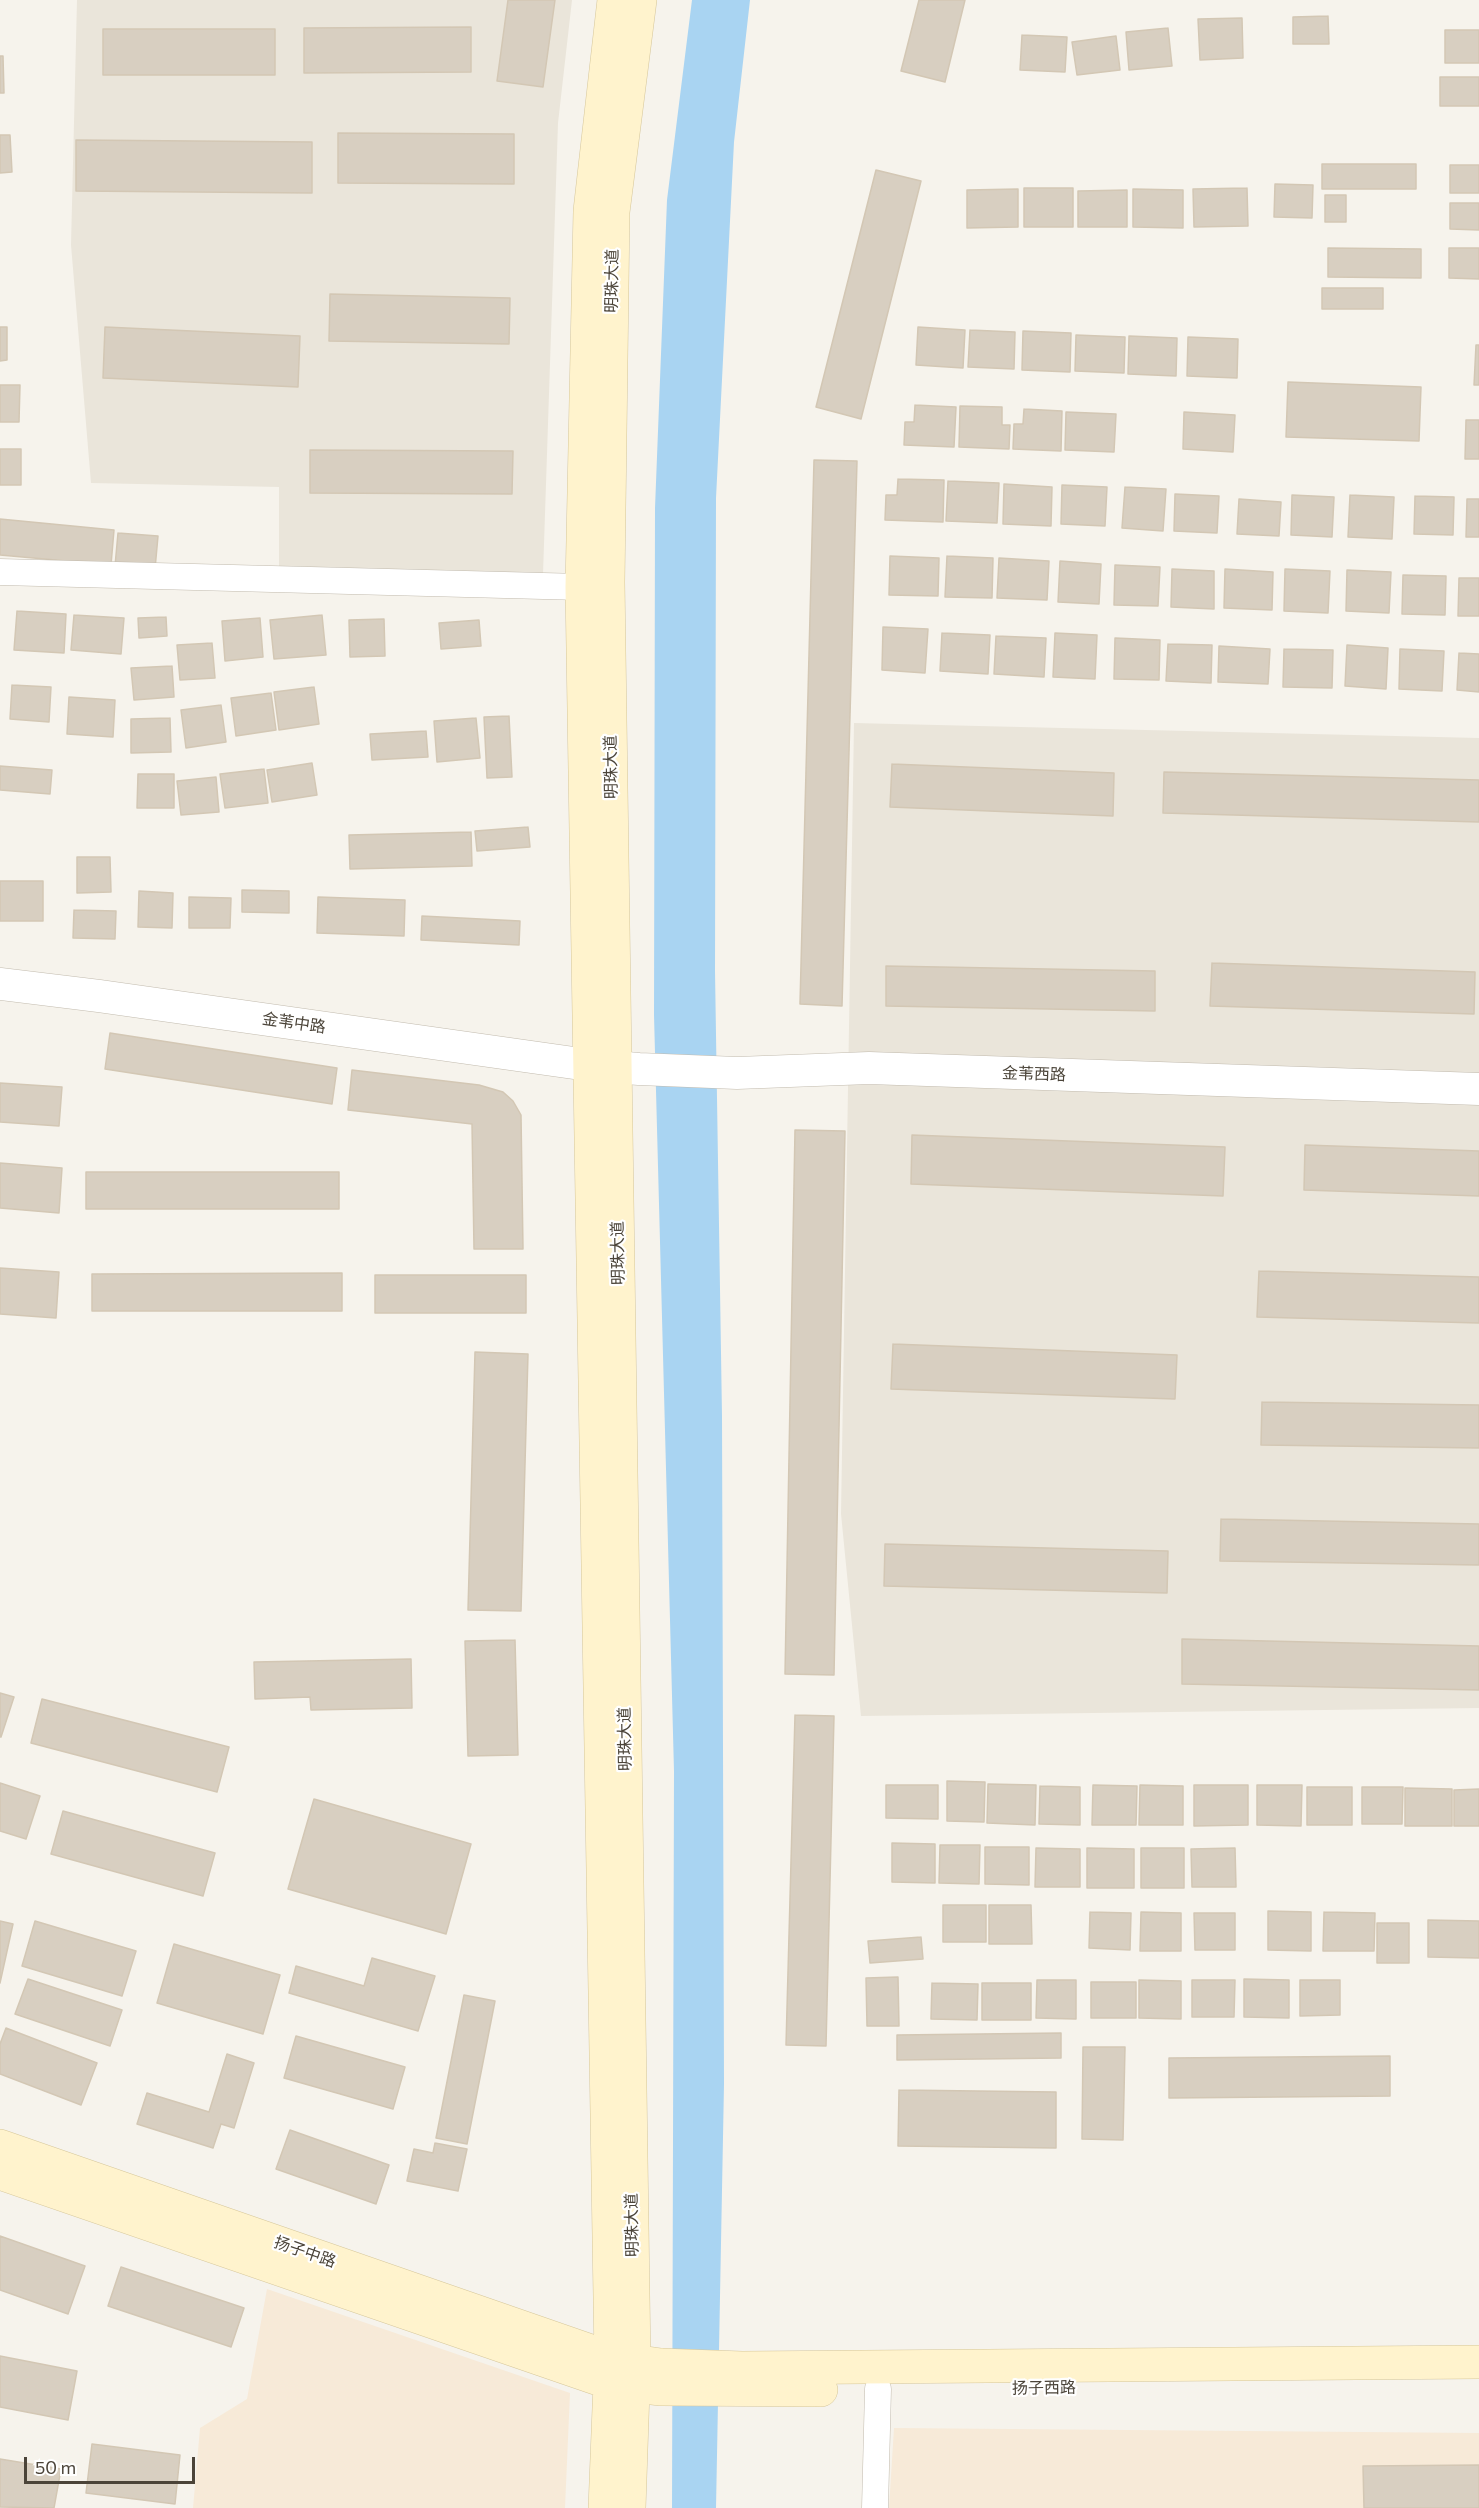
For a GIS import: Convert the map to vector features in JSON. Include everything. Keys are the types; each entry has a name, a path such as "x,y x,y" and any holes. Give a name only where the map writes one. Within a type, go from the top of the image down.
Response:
{"main road":[{"name":"明珠大道","path":"614,0 590,211 582,587 614,1067"},
{"name":"明珠大道","path":"629,2508 635,2374 608,582 613,212 640,0"},
{"name":"扬子中路","path":"0,2146 635,2374"},
{"name":"扬子中路","path":"0,2173 635,2374"},
{"name":"扬子西路","path":"740,2379 1479,2362"},
{"name":"明珠大道","path":"605,2508 635,2374"},
{"name":"扬子西路","path":"635,2374 878,2389 1479,2384"}],"street":[{"path":"0,572 582,587"},
{"name":"金苇中路","path":"0,984 614,1067"},
{"name":"金苇西路","path":"614,1067 737,1073 869,1068 1479,1089"},
{"path":"875,2508 878,2389"}],"shaded area":[{"path":"77,0 572,0 558,123 543,574 279,566 279,487 91,483 71,245"},
{"path":"854,723 1479,738 1479,1708 861,1716 841,1514"},
{"path":"267,2289 570,2393 565,2508 193,2508 200,2428 247,2399"},
{"path":"894,2428 1479,2433 1479,2508 889,2508"}],"water":[{"path":"692,0 750,0 734,142 716,498 715,971 722,1416 724,2084 716,2508 672,2508 674,1771 654,1015 655,508 667,200"}],"building":[{"path":"508,0 555,0 543,87 497,81"},
{"path":"919,0 965,0 945,82 901,71"},
{"path":"1328,16 1329,44 1293,44 1293,17"},
{"path":"1242,18 1243,58 1200,60 1198,19"},
{"path":"471,27 471,72 304,73 304,28"},
{"path":"1168,28 1172,66 1129,70 1126,32"},
{"path":"103,29 275,29 275,75 103,75"},
{"path":"1445,30 1479,30 1479,63 1445,63"},
{"path":"1022,35 1067,37 1065,72 1020,70"},
{"path":"1116,36 1120,70 1077,75 1072,42"},
{"path":"0,56 3,56 4,93 0,93"},
{"path":"1440,77 1479,77 1479,106 1440,106"},
{"path":"338,133 514,134 514,184 338,183"},
{"path":"0,135 10,135 12,172 0,173"},
{"path":"76,140 312,142 312,193 76,191"},
{"path":"1322,164 1416,164 1416,189 1322,189"},
{"path":"1450,165 1479,165 1479,193 1450,193"},
{"path":"876,170 921,181 861,419 816,407"},
{"path":"1275,184 1313,185 1312,218 1274,217"},
{"path":"1024,188 1073,188 1073,227 1024,227"},
{"path":"1247,188 1248,226 1194,227 1193,189"},
{"path":"1018,189 1018,227 967,228 967,190"},
{"path":"1133,189 1183,190 1183,228 1133,227"},
{"path":"1127,190 1127,227 1078,227 1078,191"},
{"path":"1325,195 1346,195 1346,222 1325,222"},
{"path":"1450,203 1479,203 1479,230 1450,229"},
{"path":"1328,248 1421,249 1421,278 1328,277"},
{"path":"1449,248 1479,248 1479,279 1449,278"},
{"path":"1322,288 1383,288 1383,309 1322,309"},
{"path":"330,294 510,298 509,344 329,341"},
{"path":"0,327 7,327 7,360 0,361"},
{"path":"105,327 300,336 298,387 103,378"},
{"path":"918,327 965,330 963,368 916,365"},
{"path":"970,330 1015,332 1014,369 968,367"},
{"path":"1023,331 1071,333 1070,372 1022,370"},
{"path":"1076,335 1125,337 1124,373 1075,371"},
{"path":"1129,336 1177,338 1176,376 1128,374"},
{"path":"1188,337 1238,339 1237,378 1187,376"},
{"path":"1476,345 1479,345 1479,385 1474,385"},
{"path":"1288,382 1421,387 1419,441 1286,437"},
{"path":"0,385 20,385 19,422 0,422"},
{"path":"915,405 956,407 954,447 904,445 905,422 914,422"},
{"path":"960,406 1002,407 1002,425 1010,425 1009,449 959,447"},
{"path":"1024,409 1062,411 1061,451 1013,449 1014,424 1023,424"},
{"path":"1066,412 1116,414 1114,452 1065,450"},
{"path":"1184,412 1235,415 1233,452 1183,449"},
{"path":"1466,420 1479,420 1479,459 1465,459"},
{"path":"0,449 21,449 21,485 0,485"},
{"path":"310,450 513,451 512,494 310,493"},
{"path":"814,460 857,461 842,1006 800,1004"},
{"path":"898,479 944,480 943,522 885,520 886,495 897,495"},
{"path":"948,481 999,483 997,523 946,521"},
{"path":"1004,484 1052,487 1051,526 1003,524"},
{"path":"1062,485 1107,487 1105,526 1061,524"},
{"path":"1125,487 1166,489 1163,531 1122,528"},
{"path":"1175,494 1219,496 1217,533 1174,531"},
{"path":"1292,495 1334,497 1332,537 1291,535"},
{"path":"1350,495 1394,497 1392,539 1348,537"},
{"path":"1415,496 1454,497 1453,535 1414,534"},
{"path":"1239,499 1281,502 1279,536 1237,534"},
{"path":"1467,499 1479,499 1479,537 1466,537"},
{"path":"0,519 114,530 111,565 0,555"},
{"path":"118,533 158,536 155,569 115,566"},
{"path":"890,556 939,558 938,596 889,595"},
{"path":"947,556 993,558 992,598 945,597"},
{"path":"999,558 1049,561 1047,600 997,598"},
{"path":"1060,561 1101,564 1099,604 1058,602"},
{"path":"1115,565 1160,567 1158,606 1114,605"},
{"path":"1172,569 1214,571 1214,609 1171,607"},
{"path":"1225,569 1273,572 1272,610 1224,608"},
{"path":"1285,569 1330,571 1328,613 1284,611"},
{"path":"1347,570 1391,572 1389,613 1346,611"},
{"path":"1403,575 1446,576 1445,615 1402,614"},
{"path":"1459,578 1479,578 1479,616 1458,616"},
{"path":"17,611 66,614 64,653 14,650"},
{"path":"74,615 124,618 121,654 71,650"},
{"path":"322,615 326,655 274,659 270,620"},
{"path":"166,617 167,636 139,638 138,618"},
{"path":"260,618 263,657 225,661 222,621"},
{"path":"384,619 385,656 350,657 349,620"},
{"path":"479,620 481,646 441,649 439,623"},
{"path":"883,627 928,629 925,673 882,670"},
{"path":"942,633 990,635 988,674 940,671"},
{"path":"1055,633 1097,635 1095,679 1053,677"},
{"path":"996,636 1046,638 1044,677 994,674"},
{"path":"1115,638 1160,640 1159,680 1114,679"},
{"path":"212,643 215,678 180,680 177,645"},
{"path":"1168,644 1212,645 1211,683 1166,681"},
{"path":"1347,645 1388,648 1386,689 1345,686"},
{"path":"1219,646 1270,649 1268,684 1218,682"},
{"path":"1284,649 1333,650 1332,688 1283,687"},
{"path":"1400,649 1444,651 1442,691 1399,689"},
{"path":"1459,653 1479,654 1479,692 1457,690"},
{"path":"172,666 174,697 134,700 131,668"},
{"path":"12,685 51,687 49,722 10,719"},
{"path":"314,687 319,724 279,730 274,692"},
{"path":"271,693 276,730 236,736 231,698"},
{"path":"69,697 115,700 113,737 67,734"},
{"path":"221,705 226,742 186,748 181,710"},
{"path":"509,716 512,777 487,778 484,717"},
{"path":"170,718 171,752 131,753 131,719"},
{"path":"476,718 480,758 437,762 434,721"},
{"path":"426,731 428,757 372,760 370,734"},
{"path":"312,763 317,795 272,802 267,770"},
{"path":"892,764 1114,773 1113,816 890,807"},
{"path":"0,766 52,770 50,794 0,790"},
{"path":"264,769 268,803 225,808 220,774"},
{"path":"1164,772 1479,780 1479,822 1163,813"},
{"path":"138,774 174,774 174,808 137,808"},
{"path":"216,777 219,812 181,815 177,781"},
{"path":"528,827 530,847 477,851 475,831"},
{"path":"471,832 472,866 350,869 349,835"},
{"path":"77,857 110,857 111,892 77,893"},
{"path":"0,881 43,881 43,921 0,921"},
{"path":"242,890 289,891 289,913 242,912"},
{"path":"139,891 173,893 172,928 138,927"},
{"path":"189,897 231,898 230,928 189,928"},
{"path":"318,897 405,900 404,936 317,933"},
{"path":"74,910 116,911 115,939 73,938"},
{"path":"422,916 520,921 519,945 421,940"},
{"path":"1212,963 1475,972 1474,1014 1210,1006"},
{"path":"886,966 1155,971 1155,1011 886,1006"},
{"path":"110,1033 337,1068 332,1104 105,1069"},
{"path":"352,1070 479,1085 503,1092 513,1101 521,1115 523,1249 474,1249 472,1124 348,1110"},
{"path":"0,1083 62,1087 59,1126 0,1122"},
{"path":"795,1130 845,1131 834,1675 785,1674"},
{"path":"912,1135 1225,1147 1223,1196 911,1184"},
{"path":"1305,1145 1479,1151 1479,1196 1304,1190"},
{"path":"0,1163 62,1168 59,1213 0,1208"},
{"path":"86,1172 339,1172 339,1209 86,1209"},
{"path":"0,1268 59,1272 56,1318 0,1314"},
{"path":"1259,1271 1479,1277 1479,1323 1257,1317"},
{"path":"342,1273 342,1311 92,1311 92,1274"},
{"path":"375,1275 526,1275 526,1313 375,1313"},
{"path":"893,1344 1177,1355 1175,1399 891,1389"},
{"path":"475,1352 528,1354 521,1611 468,1610"},
{"path":"1262,1402 1479,1405 1479,1448 1261,1445"},
{"path":"1221,1519 1479,1524 1479,1565 1220,1561"},
{"path":"885,1544 1168,1551 1167,1593 884,1586"},
{"path":"1182,1639 1479,1646 1479,1690 1182,1684"},
{"path":"515,1640 518,1755 468,1756 465,1641"},
{"path":"411,1659 412,1708 311,1710 310,1697 255,1699 254,1662"},
{"path":"0,1693 14,1697 1,1737 0,1737"},
{"path":"42,1699 229,1747 217,1792 31,1743"},
{"path":"795,1715 834,1716 826,2046 786,2045"},
{"path":"947,1781 985,1782 984,1822 947,1821"},
{"path":"0,1783 40,1796 26,1839 0,1831"},
{"path":"988,1784 1036,1785 1035,1825 987,1823"},
{"path":"886,1785 938,1785 938,1819 886,1818"},
{"path":"1093,1785 1137,1786 1136,1825 1092,1825"},
{"path":"1140,1785 1183,1786 1183,1825 1139,1825"},
{"path":"1194,1785 1248,1785 1248,1825 1194,1826"},
{"path":"1257,1785 1302,1785 1301,1826 1257,1825"},
{"path":"1040,1786 1080,1787 1080,1825 1039,1824"},
{"path":"1307,1787 1352,1787 1352,1825 1307,1825"},
{"path":"1362,1787 1403,1787 1402,1824 1362,1824"},
{"path":"1405,1788 1452,1789 1452,1826 1405,1826"},
{"path":"1479,1789 1479,1826 1454,1826 1454,1790"},
{"path":"314,1799 471,1844 446,1934 288,1889"},
{"path":"63,1811 215,1853 203,1896 51,1854"},
{"path":"892,1843 935,1844 935,1883 892,1882"},
{"path":"940,1845 980,1845 979,1884 939,1883"},
{"path":"985,1847 1029,1847 1029,1885 985,1884"},
{"path":"1036,1848 1080,1849 1080,1887 1035,1887"},
{"path":"1087,1848 1134,1849 1134,1888 1087,1888"},
{"path":"1141,1848 1184,1848 1184,1888 1141,1888"},
{"path":"1235,1848 1236,1887 1192,1887 1191,1849"},
{"path":"943,1905 986,1905 986,1942 943,1942"},
{"path":"989,1905 1031,1905 1032,1944 989,1944"},
{"path":"1268,1911 1311,1912 1311,1951 1268,1950"},
{"path":"1090,1912 1131,1913 1130,1950 1089,1948"},
{"path":"1141,1912 1181,1913 1181,1951 1140,1951"},
{"path":"1324,1912 1375,1913 1374,1951 1323,1951"},
{"path":"1194,1913 1235,1913 1235,1950 1195,1950"},
{"path":"1428,1920 1479,1921 1479,1958 1428,1957"},
{"path":"0,1921 13,1924 0,1983"},
{"path":"35,1921 136,1951 122,1996 22,1966"},
{"path":"1377,1923 1409,1923 1409,1963 1377,1963"},
{"path":"921,1937 923,1959 870,1963 868,1941"},
{"path":"174,1944 280,1975 263,2034 157,2003"},
{"path":"372,1958 435,1976 418,2031 289,1993 296,1966 364,1986"},
{"path":"898,1977 899,2026 867,2026 866,1978"},
{"path":"28,1979 122,2010 110,2046 15,2014"},
{"path":"1244,1979 1289,1980 1289,2018 1244,2017"},
{"path":"1037,1980 1076,1980 1076,2019 1036,2018"},
{"path":"1139,1980 1181,1981 1181,2019 1139,2018"},
{"path":"1192,1980 1235,1980 1234,2017 1192,2017"},
{"path":"1300,1980 1340,1980 1340,2015 1300,2016"},
{"path":"1091,1982 1136,1982 1136,2018 1091,2018"},
{"path":"932,1983 978,1984 977,2020 931,2019"},
{"path":"982,1983 1031,1983 1031,2020 982,2020"},
{"path":"464,1995 495,2001 467,2144 436,2138"},
{"path":"6,2028 97,2063 81,2105 0,2074 0,2044"},
{"path":"1061,2033 1061,2058 897,2060 897,2035"},
{"path":"296,2036 405,2067 393,2109 284,2078"},
{"path":"1083,2047 1125,2047 1123,2140 1082,2139"},
{"path":"227,2054 254,2063 234,2128 221,2124 213,2148 137,2124 147,2093 209,2112"},
{"path":"1390,2056 1390,2096 1169,2098 1169,2058"},
{"path":"899,2090 1056,2092 1056,2148 898,2146"},
{"path":"290,2130 389,2165 376,2204 276,2169"},
{"path":"435,2143 467,2149 458,2191 407,2181 414,2149 433,2153"},
{"path":"0,2236 85,2266 68,2314 0,2290"},
{"path":"121,2267 244,2308 231,2347 108,2306"},
{"path":"0,2356 77,2371 68,2420 0,2407"},
{"path":"92,2444 180,2455 175,2504 86,2493"},
{"path":"0,2459 61,2469 54,2508 0,2507"},
{"path":"1479,2465 1479,2508 1364,2508 1363,2466"}]}
